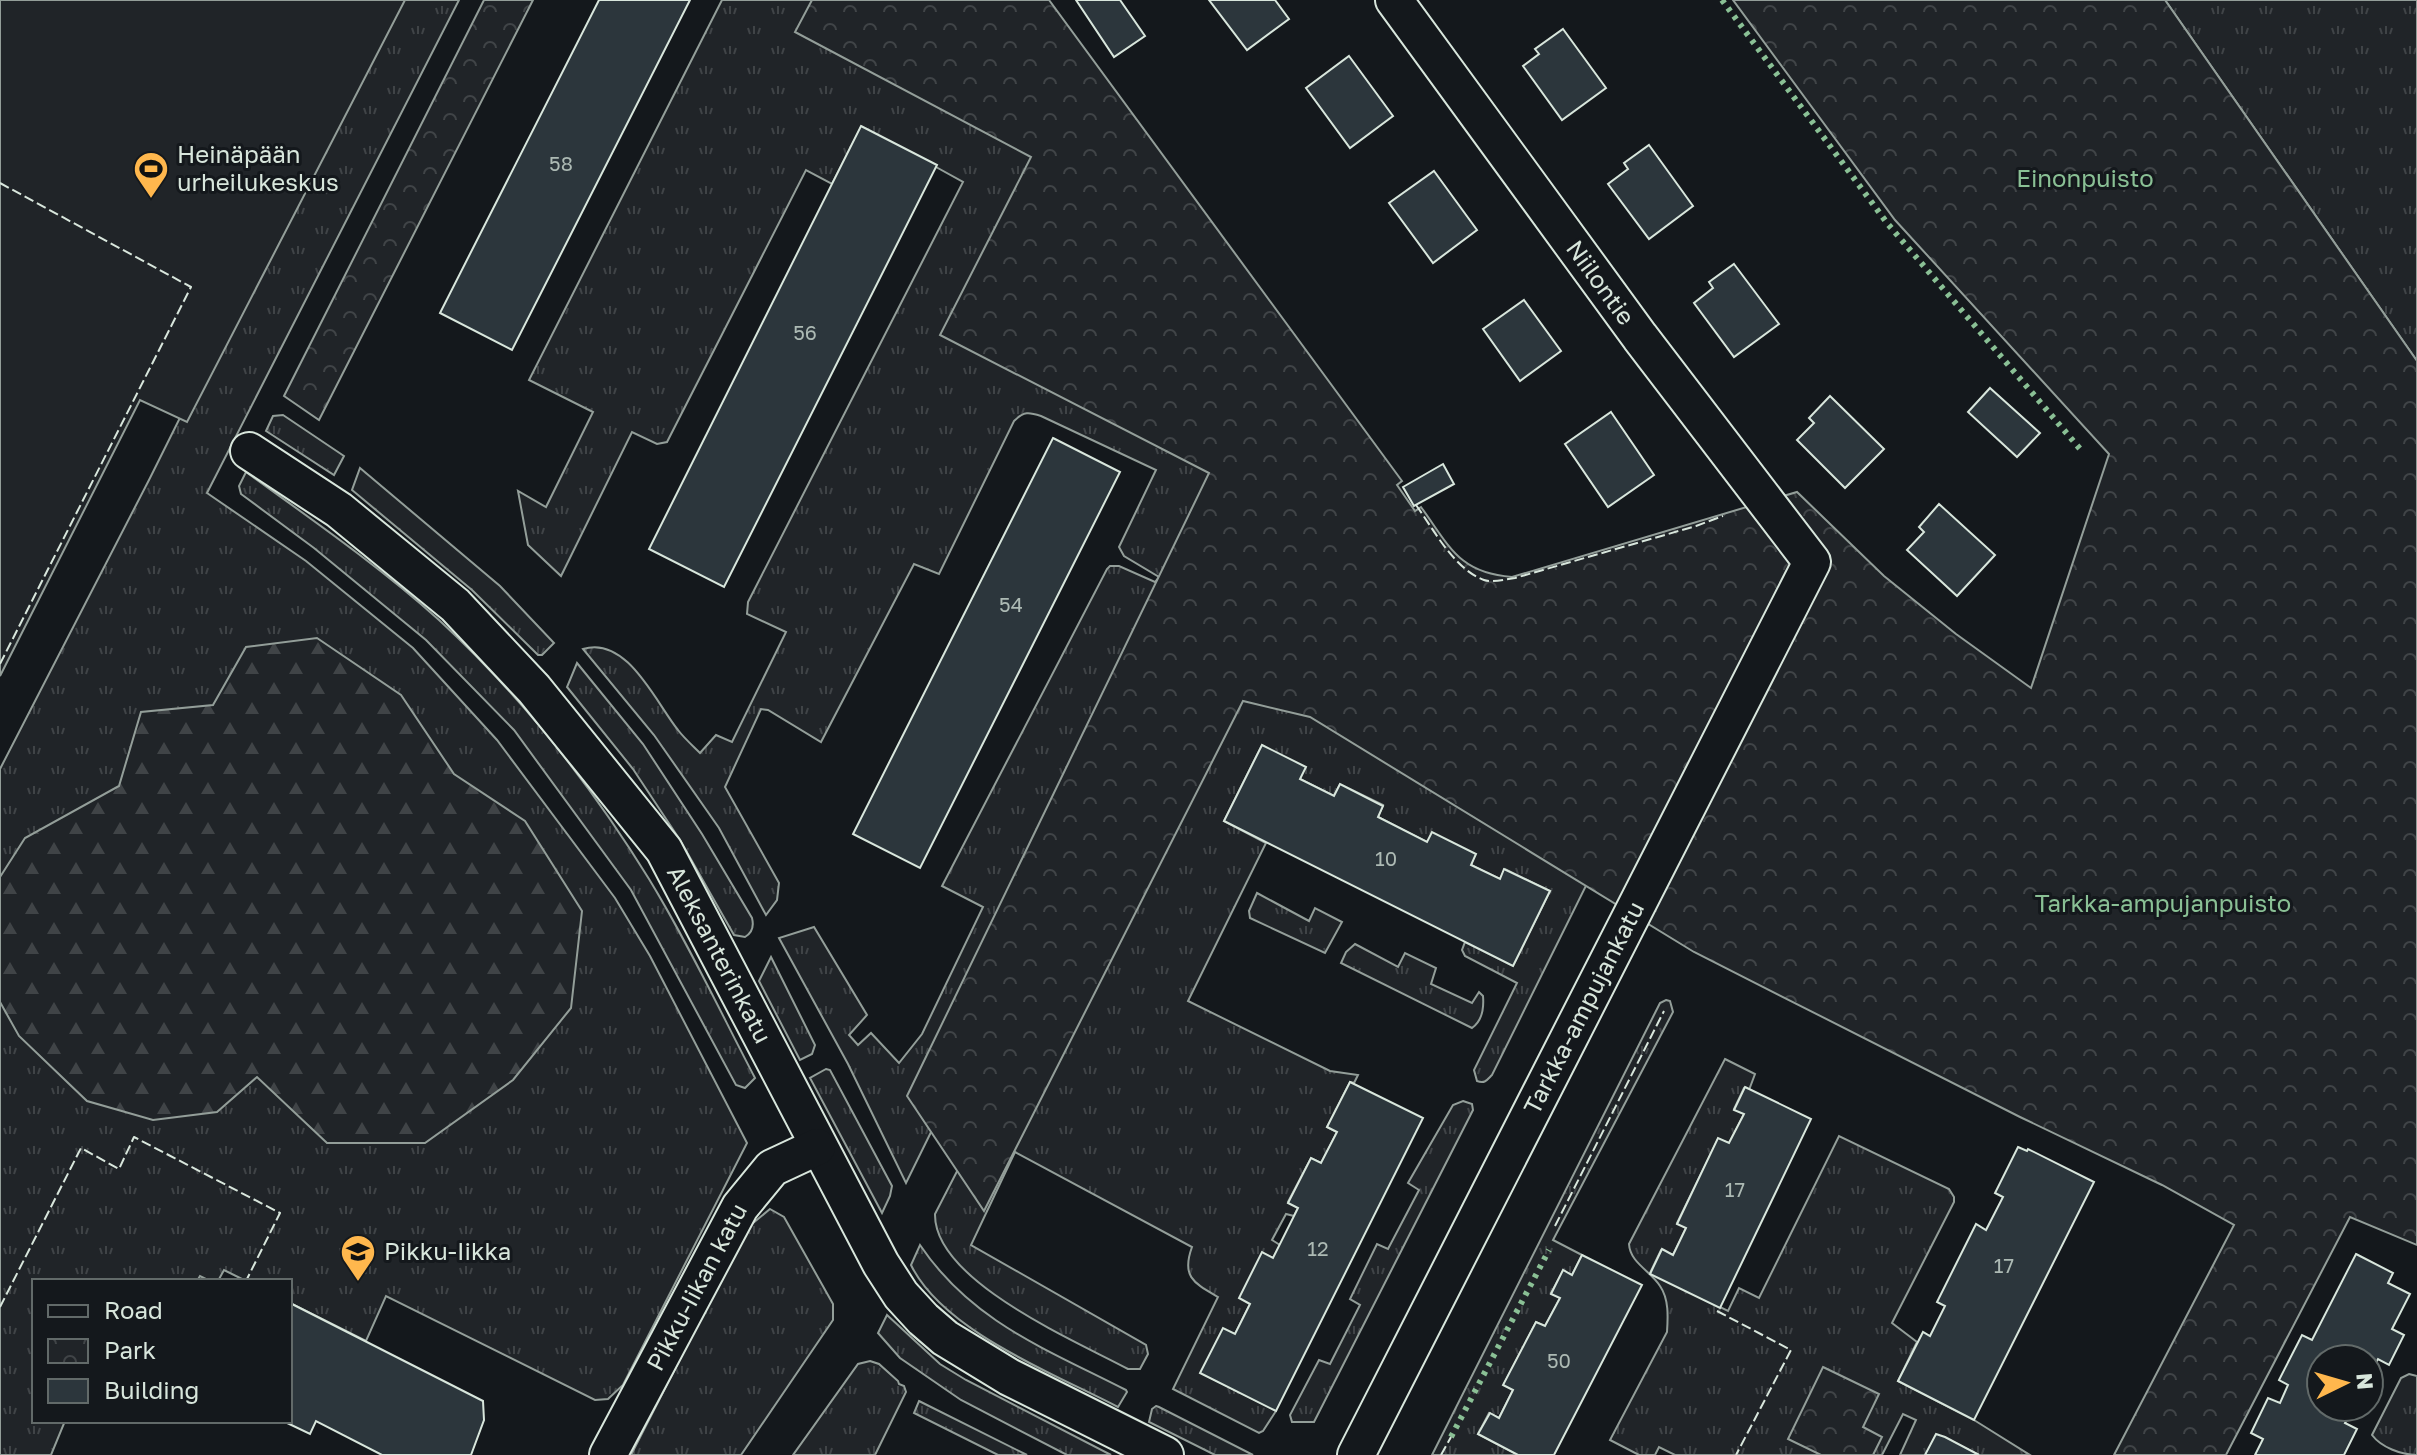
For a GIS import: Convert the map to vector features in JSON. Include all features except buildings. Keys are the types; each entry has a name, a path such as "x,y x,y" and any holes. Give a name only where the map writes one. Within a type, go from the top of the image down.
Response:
{"street":[{"name":"Niilontie","path":"1394,0 1640,337 1812,562"},
{"name":"Aleksanterinkatu","path":"249,451 339,510 455,605 534,689 664,850 817,1147 901,1295 945,1338 1009,1377 1165,1455"},
{"name":"Tarkka-ampujankatu","path":"1356,1455 1812,562"},
{"name":"Pikku-Iikan katu","path":"608,1455 740,1207 772,1168 817,1147"}],"green space":[{"name":"Heinäpään urheilukeskus","path":"0,0 405,0 187,422 140,400 0,676"},
{"path":"388,0 459,0 207,493 306,561 413,648 497,740 615,898 650,956 747,1143 623,1385 608,1399 595,1400 386,1296 366,1341 292,1304 292,1279 242,1279 224,1270 219,1279 200,1276 198,1279 32,1279 32,1423 64,1423 51,1455 0,1455 0,769 150,478"},
{"path":"484,0 533,0 319,420 284,396"},
{"path":"722,0 985,0 1216,460 936,1122 906,1183 848,1064 779,938 814,927 867,1015 849,1035 858,1045 871,1033 899,1063 922,1034 983,907 942,886 1107,569 1119,566 1155,582 1159,577 1124,556 1119,547 1156,470 1041,416 1030,413 1021,415 1014,421 939,574 914,564 821,742 768,710 761,709 725,787 779,883 777,900 766,915 719,828 654,735 583,649 599,647 627,661 680,733 700,753 716,735 732,742 786,632 747,614 748,602 963,182 861,127 832,184 806,170 667,442 657,444 632,432 561,576 528,545 518,491 546,507 593,412 529,380"},
{"name":"Tarkka-ampujanpuisto","path":"812,0 1049,0 1402,481 1397,485 1415,511 1421,507 1449,546 1468,564 1512,577 1797,492 1884,576 1956,634 2031,688 2109,454 1895,220 1733,0 2165,0 2417,361 2417,1245 2350,1217 2226,1455 2114,1455 2234,1225 2162,1185 2020,1117 1694,952 1310,717 1243,701 984,1211 907,1096 1209,473 940,335 1031,157 795,32"},
{"path":"2165,0 2417,0 2417,361"},
{"path":"283,415 344,456 334,475 266,431 273,416"},
{"path":"360,468 500,586 554,643 538,655 472,590 352,490"},
{"path":"246,472 369,562 439,620 498,679 553,742 627,844 677,927 755,1078 745,1088 736,1085 631,890 514,730 426,640 314,548 241,494 239,486"},
{"path":"317,638 401,695 454,774 525,821 582,911 571,1008 513,1080 425,1143 327,1143 257,1077 217,1112 153,1120 87,1101 19,1036 0,1002 0,877 25,838 119,786 141,712 213,705 246,647"},
{"path":"577,663 643,744 702,834 752,918 752,929 745,937 734,935 680,840 633,769 567,687"},
{"path":"1283,672 1642,773 1492,1075 1482,1082 1477,1081 1474,1070 1517,983 1465,956 1462,950 1465,942 1513,966 1550,891 1505,869 1500,879 1471,865 1475,854 1427,842 1378,817 1383,805 1340,784 1334,796 1300,779 1262,745 1224,821 1266,843 1188,1001 1330,1071 1358,1075 1354,1083 1350,1082 1327,1127 1337,1132 1321,1163 1311,1158 1288,1202 1298,1208 1294,1216 1286,1214 1272,1240 1280,1245 1273,1258 1262,1253 1250,1304 1235,1334 1201,1373 1276,1411 1259,1433 1173,1389 1218,1297 1192,1278 1188,1266 1192,1247 1015,1152 971,1245 1146,1345 1148,1354 1140,1369 1128,1369 1044,1325 982,1285 957,1263 941,1239 935,1214 1182,735"},
{"path":"1257,893 1309,921 1315,908 1342,922 1325,953 1250,918 1249,911"},
{"path":"1355,944 1398,967 1405,953 1436,968 1431,984 1472,1003 1479,992 1483,996 1483,1005 1478,1022 1472,1028 1341,963 1346,952"},
{"path":"771,957 815,1045 812,1054 800,1060 759,981"},
{"path":"1670,1001 1673,1012 1553,1240 1582,1255 1572,1275 1563,1271 1551,1293 1560,1298 1545,1326 1536,1322 1504,1384 1513,1390 1499,1418 1489,1413 1478,1434 1518,1455 1432,1455 1660,1003"},
{"path":"1725,1059 1755,1074 1749,1090 1744,1088 1734,1109 1744,1114 1729,1143 1718,1139 1677,1223 1686,1228 1673,1255 1661,1250 1650,1273 1728,1311 1739,1288 1759,1298 1839,1136 1949,1189 1954,1197 1892,1323 1917,1342 1898,1381 1974,1420 2030,1455 1979,1455 1945,1438 1925,1455 1900,1455 1916,1420 1903,1414 1882,1455 1675,1455 1659,1447 1655,1455 1639,1455 1610,1440 1667,1332 1663,1291 1637,1262 1629,1244"},
{"path":"826,1069 830,1070 892,1186 882,1213 810,1078"},
{"path":"1463,1101 1472,1104 1473,1110 1314,1422 1292,1422 1290,1415 1319,1360 1330,1364 1360,1305 1350,1299 1377,1244 1388,1249 1419,1190 1408,1183 1453,1105"},
{"path":"770,1209 784,1217 833,1304 833,1320 741,1455 631,1455 747,1228"},
{"path":"920,1245 940,1272 987,1314 1039,1346 1126,1390 1118,1407 1003,1348 948,1310 926,1289 911,1265"},
{"path":"887,1315 940,1364 1111,1455 1067,1455 961,1400 900,1358 878,1333"},
{"path":"870,1361 879,1364 904,1386 906,1392 875,1455 793,1455 858,1364"},
{"path":"1823,1367 1879,1394 1863,1427 1882,1437 1873,1455 1821,1455 1788,1439"},
{"path":"2409,1374 2417,1376 2417,1455 2392,1450 2372,1435 2378,1423 2385,1423 2385,1409 2401,1378"},
{"path":"919,1401 1027,1455 998,1455 914,1413"},
{"path":"1156,1406 1253,1455 1215,1455 1149,1422 1152,1409"}],"hedge":[{"path":"1722,0 1887,223 2081,450"},
{"path":"1451,1437 1549,1250"}],"fence":[{"path":"0,183 191,287 0,664"},
{"path":"1416,505 1454,558 1473,575 1491,581 1515,578 1723,516"},
{"path":"1555,1226 1664,1011"},
{"path":"0,1307 81,1148 119,1169 134,1137 280,1213 247,1279"},
{"path":"1717,1311 1791,1350 1736,1455"},
{"path":"1441,1455 1451,1437"}],"place":[{"name":"Heinäpään urheilukeskus","path":"151,200"},
{"name":"Pikku-Iikka","path":"358,1283"}],"park label":[{"name":"Einonpuisto","path":"2085,179"}]}
